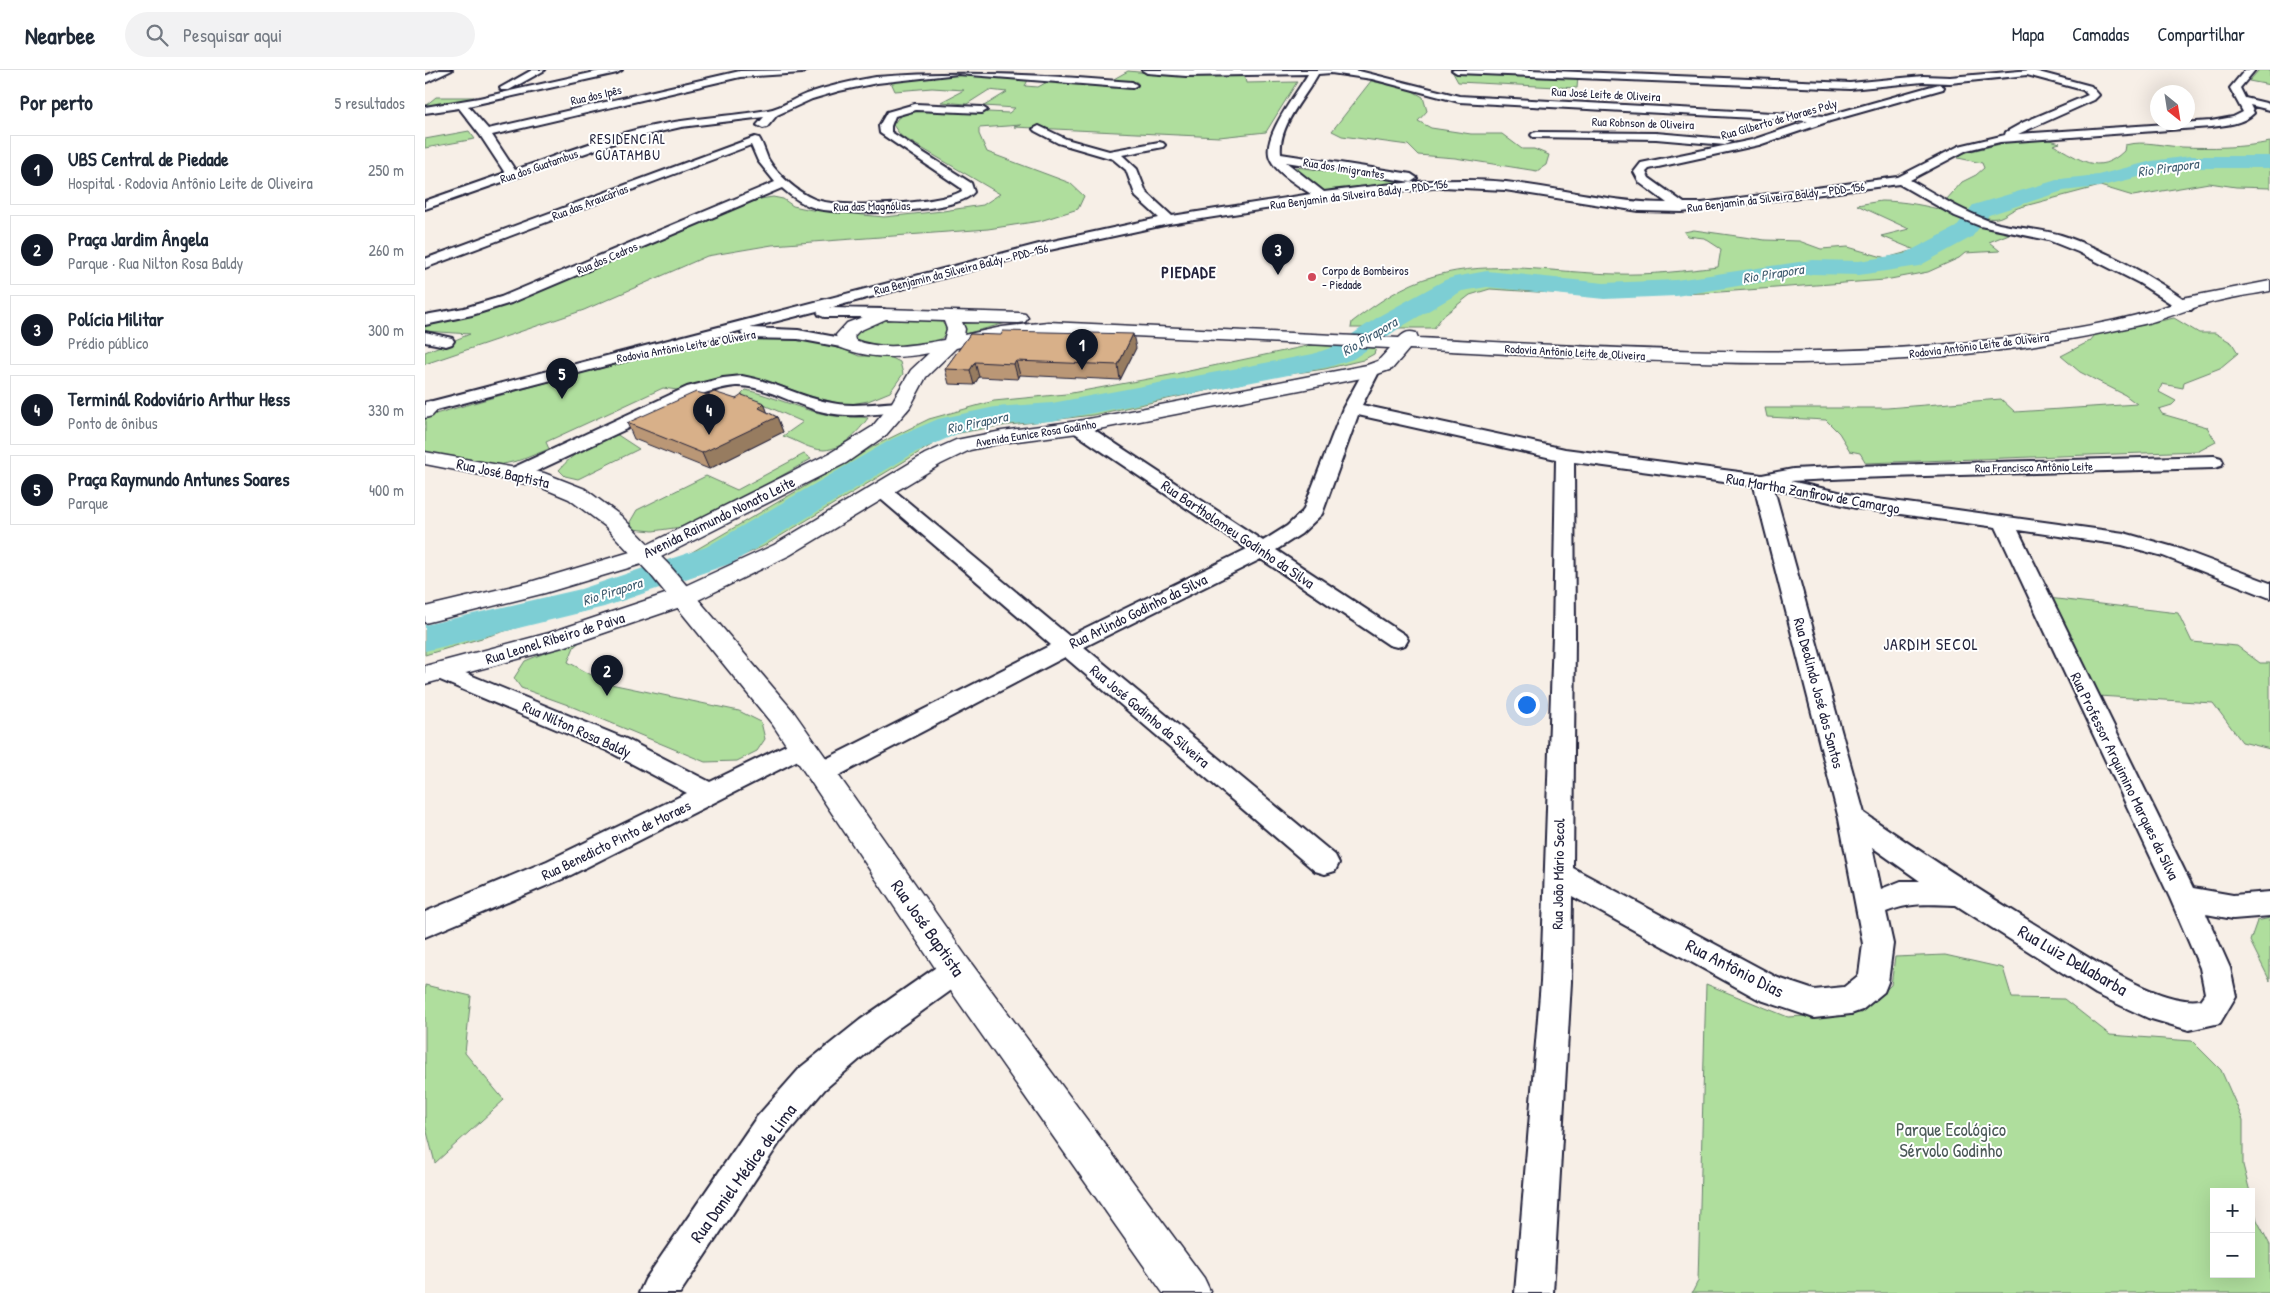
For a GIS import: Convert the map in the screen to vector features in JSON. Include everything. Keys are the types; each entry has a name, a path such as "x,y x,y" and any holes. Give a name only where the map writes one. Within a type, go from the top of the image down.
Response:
{"main road":[{"name":"Rodovia Antônio Leite de Oliveira","path":"1400,343 1769,350 1850,348 1940,342 2026,331 2140,308 2188,304 2270,286"},
{"name":"Rodovia Antônio Leite de Oliveira","path":"1339,337 1049,327 1024,328 950,344 895,352 856,348 846,343 845,334 853,327 884,314 948,315 1029,318 1339,337 1442,346 1705,357 1862,356 1953,350 2058,336 2168,314 2188,304"},
{"path":"948,315 955,322 957,330 955,338 950,344"},
{"path":"973,338 1029,318"},
{"name":"Avenida Eunice Rosa Godinho","path":"666,577 782,550 933,459 964,445 1002,437 1078,427 1372,370 1385,365 1400,343"},
{"name":"Avenida Raimundo Nonato Leite","path":"425,615 537,588 666,577 879,430 900,407 918,374 950,344"},
{"path":"895,352 910,361 918,374"},
{"name":"Rua José Baptista","path":"425,458 517,473 544,480 577,494 613,522 666,577 783,718 956,970 1189,1293"},
{"name":"Rua Leonel Ribeiro de Paiva","path":"433,673 557,640 666,577"}],"street":[{"path":"425,80 447,70"},
{"path":"479,101 539,70"},
{"path":"425,110 462,105 617,70"},
{"name":"Rua dos Ipês","path":"485,133 741,72 802,70"},
{"path":"877,80 889,75 893,70"},
{"path":"941,70 1132,85"},
{"path":"1147,70 1186,73 1362,70"},
{"path":"1315,70 1283,122 1274,146 1275,157 1293,175 1321,196"},
{"path":"1457,70 1738,82 1872,85 1923,79 1950,80 2023,71 2075,84 2087,88 2094,94 2090,98 2028,124 2000,139"},
{"name":"Rua Benjamin da Silveira Baldy - PDD-156","path":"427,409 585,365 1044,247 1169,220 1321,196 1442,183 1505,186 1639,207 1682,208 1761,200 1901,180 1963,148 2000,139 2211,124 2245,117 2249,113 2235,88 2249,70"},
{"path":"755,140 763,125 773,113 827,91 877,80 959,71"},
{"name":"Rua José Leite de Oliveira","path":"1335,71 1390,76 1450,98 1467,100 1826,119"},
{"path":"1872,72 1872,85"},
{"name":"Rua Gilberto de Moraes Poly","path":"1682,208 1644,180 1640,172 1645,166 1747,144 1826,119 1932,90 1950,80"},
{"path":"508,86 526,88 552,86"},
{"path":"2241,100 2270,107"},
{"path":"462,105 485,133 512,175"},
{"name":"Rua das Magnólias","path":"755,140 763,160 784,183 810,203 824,207 913,206 960,198 968,192 967,186 886,133 885,126 891,114 915,107 982,110"},
{"name":"Rua dos Guatambus","path":"425,205 649,130 681,124 773,113"},
{"path":"1039,129 1062,141 1110,154 1131,169 1140,194 1169,220"},
{"name":"Rua Robnson de Oliveira","path":"1537,135 1656,136 1747,144"},
{"name":"Rua das Araucárias","path":"425,264 755,140"},
{"path":"1110,154 1159,145"},
{"name":"Rua dos Imigrantes","path":"1275,157 1442,183"},
{"path":"1901,180 1979,222 2003,228 2033,231 2068,241 2188,304"},
{"name":"Rua dos Cedros","path":"425,320 467,312 506,300 784,183"},
{"path":"789,313 789,332"},
{"name":"Rodovia Antônio Leite de Oliveira","path":"789,313 884,314"},
{"path":"732,328 750,333"},
{"name":"Rodovia Antônio Leite de Oliveira","path":"585,365 750,333 789,332 817,335 846,343"},
{"path":"425,337 446,341"},
{"name":"Rua Arlindo Godinho da Silva","path":"812,760 1067,646 1262,550 1294,530 1312,514 1352,408 1372,370"},
{"path":"517,473 693,391 717,384 741,381 761,385 823,407 839,409 900,407"},
{"name":"Rua Martha Zanfirow de Camargo","path":"1352,408 1471,436 1565,455 1761,481 1856,502 2124,539 2169,552 2270,591"},
{"name":"Rua Bartholomeu Godinho da Silva","path":"1078,427 1397,640"},
{"name":"Rua João Mário Secol","path":"1534,1293 1556,982 1564,635 1565,455"},
{"name":"Rua Francisco Antônio Leite","path":"1761,481 1793,475 1854,472 2214,462"},
{"path":"1854,472 1851,491 1856,502"},
{"name":"Rua Deolindo José dos Santos","path":"1761,481 1852,819 1869,906"},
{"name":"Rua José Godinho da Silveira","path":"883,490 1325,864"},
{"name":"Rua Professor Arquimino Marques da Silva","path":"2004,522 2184,898 2215,968 2221,996 2209,1013 2189,1016"},
{"name":"Rua Nilton Rosa Baldy","path":"433,673 617,745 711,794"},
{"name":"Rua Benedicto Pinto de Moraes","path":"425,925 557,869 711,794 812,760"},
{"name":"Rua Luiz Dellabarba","path":"1852,819 1961,894 2107,984 2159,1008 2189,1016"},
{"name":"Rua Antônio Dias","path":"1558,874 1769,989 1814,1004 1851,1000 1873,982 1878,944 1869,906"},
{"name":"Rua Luiz Dellabarba","path":"1869,906 1901,893 1961,894"},
{"path":"2184,898 2233,907 2270,904"},
{"name":"Rua Daniel Médice de Lima","path":"658,1293 768,1130 813,1078 871,1030 956,970"}],"green space":[{"path":"2259,70 2270,70 2270,85 2249,81"},
{"path":"1128,71 1180,76 1244,74 1246,83 1297,82 1266,132 1219,137 1014,127 1021,125 979,128 979,134 987,152 1070,183 1084,196 1078,209 1040,221 988,229 772,245 707,256 584,310 425,364 425,352 470,334 425,331 425,324 478,313 508,304 754,200 773,197 783,199 793,206 812,210 884,217 983,205 1000,194 901,136 893,125 898,118 908,112 923,109 1009,113 1015,108 984,106 1007,92 989,90 967,104 941,102 964,90 932,88 895,91 890,80 960,75 1028,80 1025,86 1038,87 1049,81 1114,87 1138,85 1137,82 1112,80"},
{"path":"1452,71 1578,77 1577,88 1458,82"},
{"path":"1371,81 1409,89 1423,97 1427,111 1418,121 1431,128 1471,134 1502,134 1522,149 1534,149 1549,155 1546,165 1537,171 1455,158 1418,155 1408,145 1342,136 1332,131"},
{"path":"436,97 474,97 464,101 425,106"},
{"path":"469,131 475,139 425,148 425,139"},
{"path":"2047,139 2060,143 2053,145 2080,159 2097,164 2114,159 2124,151 2125,145 2132,144 2146,143 2182,147 2215,147 2270,142 2270,188 2236,187 2209,183 2133,196 2100,186 2018,208 1997,218 1982,217 1946,200 1962,182 1976,175 1984,168 1982,163 1958,158 1963,153 2013,141"},
{"path":"1296,167 1397,181 1404,184 1323,192 1291,169"},
{"path":"1881,201 1931,207 2014,232 1989,242 2000,251 1965,253 1959,258 1928,272 1885,280 1706,293 1599,296 1490,289 1470,295 1442,317 1434,328 1351,328 1352,322 1401,289 1423,279 1456,271 1479,268 1525,268 1629,274 1718,267 1721,249 1704,238 1687,236 1684,232 1694,230 1765,240 1799,241 1821,249 1848,247 1886,258 1915,250 1881,236 1909,229 1857,205"},
{"path":"893,318 941,321 948,330 937,341 919,347 882,348 860,343 853,339 854,332 876,321"},
{"path":"2174,318 2199,333 2215,333 2232,343 2238,353 2220,368 2184,382 2183,388 2162,384 2159,392 2176,401 2172,405 2159,409 2162,414 2207,427 2216,442 2199,451 1866,463 1860,453 1850,451 1839,433 1826,420 1767,417 1765,408 1887,408 2001,399 2015,412 2137,404 2125,395 2080,372 2061,356 2090,341 2095,335"},
{"path":"958,319 1010,322 961,335"},
{"path":"761,335 791,336 833,345 859,356 888,356 900,362 903,374 890,392 868,401 846,405 806,395 766,380 739,377 684,391 663,388 546,442 549,449 521,460 495,466 425,452 425,417 633,360"},
{"path":"1312,345 1376,348 1374,354 1363,360 1325,369 1274,376 1093,415 993,427 948,435 764,546 744,555 675,562 876,445 929,419 994,401 1066,394 1170,375"},
{"path":"746,390 818,413 868,418 855,434 837,447 824,450 814,448 783,436 803,422 741,395"},
{"path":"613,432 639,449 578,479 565,476 559,470 578,453"},
{"path":"804,454 811,459 709,517 688,526 653,531 632,529 630,522 637,510 706,476 737,490"},
{"path":"617,582 632,593 425,655 425,630"},
{"path":"2048,598 2178,613 2192,642 2237,646 2260,663 2270,663 2270,749 2242,742 2213,703 2098,696"},
{"path":"586,636 574,647 568,662 606,683 739,711 761,722 765,739 757,751 737,761 705,762 568,705 521,688 514,678 525,661"},
{"path":"2270,918 2270,981 2250,941 2257,921"},
{"name":"Parque Ecológico Sérvolo Godinho","path":"1945,955 2003,968 2012,998 2064,999 2110,1035 2192,1041 2221,1070 2243,1120 2243,1165 2249,1188 2210,1188 2210,1278 2255,1278 2255,1212 2270,1245 2270,1293 1692,1293 1698,1281 1706,984 1788,1017 1861,1013 1891,985 1895,957"},
{"path":"425,985 471,996 465,1053 504,1100 435,1163 425,1124"}],"building":[{"path":"1003,331 1133,334 1118,365 1016,361 1014,364 975,362 970,370 945,369 970,334 1001,335"},
{"path":"696,392 708,395 714,392 736,399 742,395 764,403 759,408 777,417 702,453 627,423"}],"waterway":[{"name":"Rio Pirapora","path":"425,638 591,599 719,555 903,446 949,426 995,416 1052,412 1319,361 1343,353 1391,321 1454,285 1487,279 1604,291 1676,288 1812,267 1859,268 1910,261 1964,232 1981,210 2060,185 2098,181 2128,175 2152,167 2190,162 2270,162"}],"place":[{"name":"Polícia Militar","path":"1278,275"},
{"name":"Corpo de Bombeiros - Piedade","path":"1312,277"},
{"name":"UBS Central de Piedade","path":"1082,370"},
{"name":"Praça Raymundo Antunes Soares","path":"562,399"},
{"name":"Terminál Rodoviário Arthur Hess","path":"709,435"},
{"name":"Praça Jardim Ângela","path":"607,696"}],"district":[{"name":"RESIDENCIAL GUATAMBU","path":"628,146"},
{"name":"PIEDADE","path":"1189,272"},
{"name":"JARDIM SECOL","path":"1931,644"}]}
